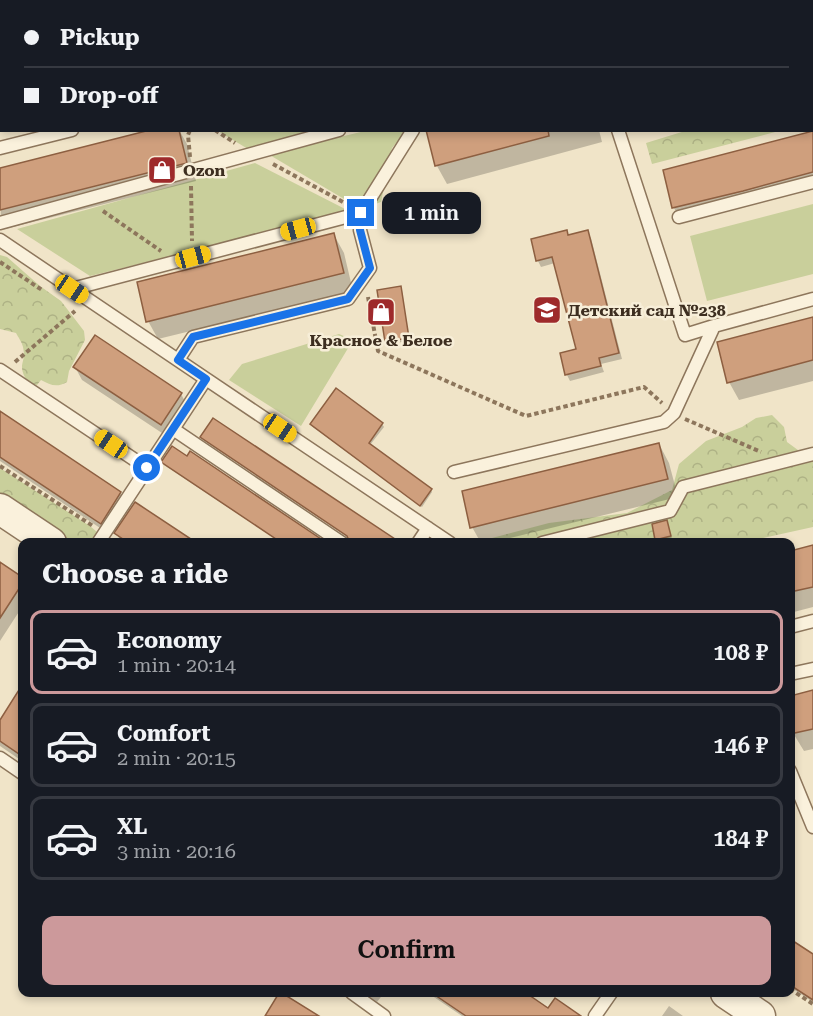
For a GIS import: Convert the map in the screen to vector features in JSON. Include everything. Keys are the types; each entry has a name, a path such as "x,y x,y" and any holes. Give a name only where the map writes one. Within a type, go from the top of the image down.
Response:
{"street":[{"path":"0,509 44,538"},
{"path":"732,997 760,1016"}],"lane":[{"path":"0,148 64,132"},
{"path":"0,223 332,132"},
{"path":"178,360 193,337 348,299 370,268 360,230 361,213 412,132"},
{"path":"619,132 685,335 813,298"},
{"path":"679,217 813,182"},
{"path":"72,289 361,213"},
{"path":"0,240 443,538"},
{"path":"454,472 664,422 674,413 714,326"},
{"path":"2,371 147,468"},
{"path":"101,538 206,379"},
{"path":"173,429 335,538"},
{"path":"562,538 670,511 683,487 813,454"},
{"path":"421,538 428,528"},
{"path":"795,626 813,621"},
{"path":"795,673 813,669"},
{"path":"0,759 18,770"},
{"path":"795,783 813,827"},
{"path":"358,997 384,1016"},
{"path":"595,1016 608,997"}],"path":[{"path":"189,132 193,257"},
{"path":"218,132 253,154 329,193 361,213"},
{"path":"87,200 177,261"},
{"path":"348,299 368,293 378,351 526,416 644,387 674,413 782,462"},
{"path":"2,371 75,311"},
{"path":"0,466 101,538"},
{"path":"795,992 813,1004"}],"green space":[{"path":"220,132 313,132 315,136 253,152"},
{"path":"361,132 405,132 392,148 381,202 361,209 268,154"},
{"path":"682,132 775,132 652,164 646,143"},
{"path":"255,163 351,212 90,276 17,229"},
{"path":"813,204 813,274 707,301 690,236"},
{"path":"0,255 7,257 61,301 84,331 85,340 69,371 67,382 54,385 41,380 37,385 29,384 25,377 22,368 24,353 21,341 16,333 0,329"},
{"path":"339,334 353,340 301,426 229,380 242,364"},
{"path":"772,415 784,427 787,442 813,461 813,527 763,538 492,538 549,523 627,513 672,490 679,464 706,441 742,427 756,418"},
{"path":"0,468 90,526 97,532 96,538 48,538 0,505"}],"building":[{"path":"142,132 179,132 187,163 0,210 0,168"},
{"path":"426,132 548,132 549,136 435,166"},
{"path":"813,132 813,172 743,191 672,208 663,170"},
{"path":"567,230 568,235 588,230 619,353 599,358 601,366 565,375 560,353 576,349 552,257 536,261 531,239"},
{"path":"334,233 344,273 146,322 137,282"},
{"path":"401,286 409,338 385,342 377,290"},
{"path":"813,317 813,360 727,383 717,342"},
{"path":"95,335 182,393 161,425 73,367"},
{"path":"336,388 383,423 369,443 432,489 420,506 310,424"},
{"path":"0,411 121,492 101,524 0,457"},
{"path":"213,418 393,538 348,538 200,437"},
{"path":"659,443 668,479 470,528 462,491"},
{"path":"172,446 187,456 190,451 320,538 275,538 161,462"},
{"path":"135,502 189,538 122,538 114,533"},
{"path":"667,520 671,536 655,538 652,524"},
{"path":"813,545 813,587 795,591 795,550"},
{"path":"0,562 18,574 18,590 0,618"},
{"path":"813,690 813,729 795,733 795,695"},
{"path":"18,691 18,753 0,741 0,720"},
{"path":"795,942 813,954 813,1000 795,988"},
{"path":"277,997 288,997 319,1016 265,1016"},
{"path":"438,997 532,997 548,1008 555,998 581,1016 466,1016"}],"place":[{"name":"Ozon","path":"162,170"},
{"name":"Детский сад №238","path":"547,310"},
{"name":"Красное & Белое","path":"381,312"}],"route":[{"path":"147,468 206,379 178,360 193,337 348,299 370,268 360,230 361,213"}]}
